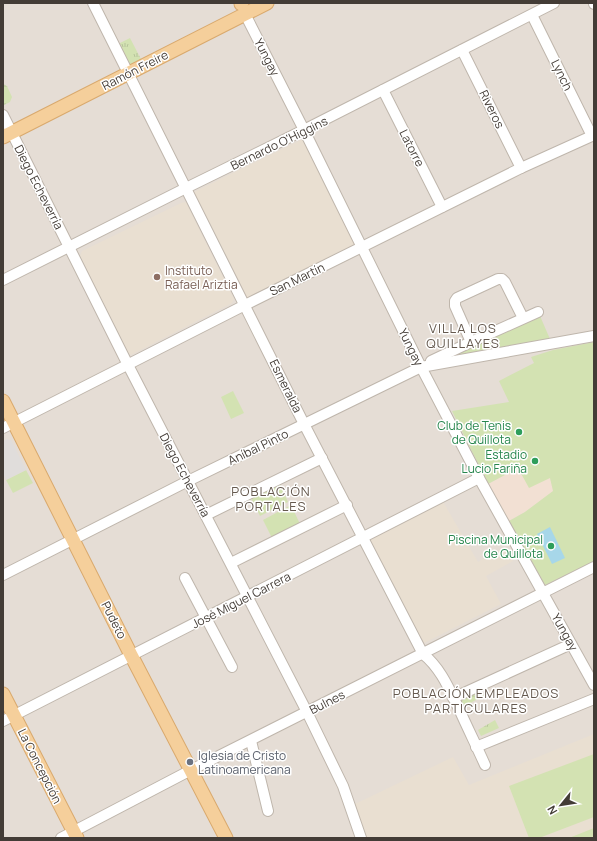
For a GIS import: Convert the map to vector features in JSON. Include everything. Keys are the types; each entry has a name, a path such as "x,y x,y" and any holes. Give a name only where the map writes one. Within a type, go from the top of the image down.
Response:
{"main road":[{"name":"Ramón Freire","path":"7,135 128,74 242,6 267,3"},
{"name":"Pudeto","path":"3,401 8,426 73,540 226,838"},
{"name":"La Concepción","path":"3,694 8,718 75,835"}],"street":[{"name":"Esmeralda","path":"93,3 304,424 364,537 423,654 432,660 438,669 484,765"},
{"name":"Bernardo O'Higgins","path":"3,280 554,3"},
{"name":"Yungay","path":"242,6 420,367 478,478 594,685"},
{"name":"Lynch","path":"532,15 593,135"},
{"name":"Riveros","path":"462,50 521,168"},
{"name":"Latorre","path":"382,90 442,207"},
{"name":"Diego Echeverría","path":"3,115 7,135 69,247 128,365 307,712 343,786 361,838"},
{"name":"San Martín","path":"8,426 245,305 442,207 521,168 593,135"},
{"path":"471,342 454,306 455,301 457,298 498,279 502,279 505,282 523,318"},
{"path":"420,367 538,312"},
{"name":"Aníbal Pinto","path":"3,575 188,481 420,367 594,336"},
{"path":"206,515 322,458"},
{"name":"José Miguel Carrera","path":"8,718 248,597 478,478"},
{"path":"231,563 347,505"},
{"name":"Bulnes","path":"61,838 75,835 191,770 594,567"},
{"path":"185,578 232,667"},
{"path":"453,698 571,644"},
{"path":"476,747 594,699"},
{"path":"251,740 268,812"}],"shaded area":[{"path":"3,3 594,3 594,838 3,838 3,433 19,425 3,393"},
{"path":"303,139 356,247 248,300 194,192"},
{"name":"Instituto Rafael Ariztia","path":"186,202 234,299 232,303 131,355 127,353 80,256 82,251 181,203"},
{"path":"7,439 11,440 26,470 6,480 3,473 3,441"},
{"path":"518,468 521,473 550,478 554,491 525,512 509,521 488,484"},
{"path":"442,500 478,562 505,547 513,561 486,576 501,604 424,643 367,537"},
{"path":"594,734 594,838 366,838 355,804 453,757 469,785"}],"green space":[{"path":"130,38 143,63 130,69 118,44"},
{"path":"3,84 7,86 12,97 10,102 4,105"},
{"path":"540,316 550,339 449,358"},
{"name":"Estadio Lucio Fariña","path":"594,342 594,561 545,585 509,521 525,512 553,491 550,478 529,488 518,468 488,484 452,411 509,402 499,381 534,363 531,357 553,350"},
{"path":"233,391 244,413 231,419 221,397"},
{"path":"26,470 33,483 13,493 6,480"},
{"path":"280,484 288,502 260,516 251,498"},
{"path":"291,505 300,524 272,538 263,520"},
{"path":"481,690 484,696 464,706 460,700"},
{"path":"495,720 499,728 481,736 478,730"},
{"path":"594,754 594,817 539,838 529,838 509,786"},
{"path":"594,828 594,838 569,838"}],"water":[{"name":"Piscina Municipal de Quillota","path":"550,527 565,558 552,564 537,534"}],"place":[{"name":"Instituto Rafael Ariztia","path":"157,277"},
{"name":"Club de Tenis de Quillota","path":"519,432"},
{"name":"Estadio Lucio Fariña","path":"535,461"},
{"name":"Piscina Municipal de Quillota","path":"551,546"},
{"name":"Iglesia de Cristo Latinoamericana","path":"190,762"}],"district":[{"name":"VILLA LOS QUILLAYES","path":"463,336"},
{"name":"POBLACIÓN PORTALES","path":"271,498"},
{"name":"POBLACIÓN EMPLEADOS PARTICULARES","path":"476,700"}]}
